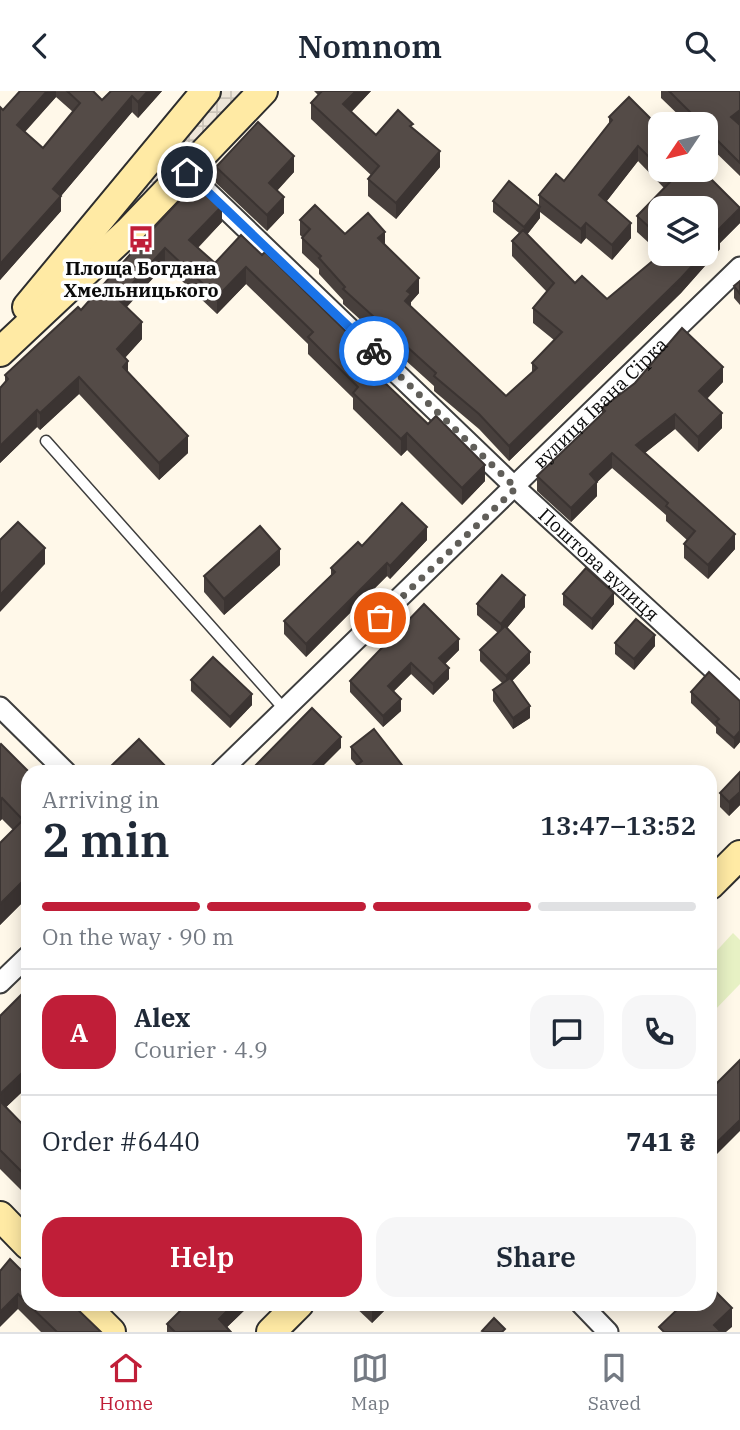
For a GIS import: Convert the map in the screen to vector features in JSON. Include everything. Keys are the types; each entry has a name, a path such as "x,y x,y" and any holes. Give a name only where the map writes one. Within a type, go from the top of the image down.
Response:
{"street":[{"path":"0,340 206,91"},
{"path":"0,352 187,172 262,91"},
{"name":"Поштова вулиця","path":"187,172 516,488 740,694"},
{"name":"вулиця Івана Сірка","path":"227,765 516,488 740,267"},
{"path":"0,707 59,765"},
{"path":"717,878 740,855"},
{"path":"0,983 21,963"},
{"path":"0,1216 21,1238"},
{"path":"90,1311 111,1332"},
{"path":"271,1332 292,1311"},
{"path":"588,1311 608,1332"}],"lane":[{"path":"46,441 285,710"}],"green space":[{"path":"733,933 740,940 740,984 717,1008 717,950"}],"shaded area":[{"name":"Площа Богдана Хмельницького","path":"220,91 250,91 136,208 86,254"}],"building":[{"path":"20,91 47,91 17,125 43,148 80,103 67,91 93,91 102,100 111,91 148,91 138,102 132,96 53,189 61,196 0,264 0,107 3,110"},
{"path":"322,91 356,91 343,104 376,135 398,110 413,124 410,126 440,151 396,203 368,179 379,166 311,103"},
{"path":"669,91 740,91 740,110 731,117 740,125 740,163 718,141 718,112 690,112"},
{"path":"629,97 648,116 648,156 638,146 599,195 631,223 612,245 586,223 581,229 539,195 556,174 564,181 612,120 609,117"},
{"path":"258,122 294,156 269,183 284,197 267,215 216,167"},
{"path":"509,181 540,207 524,227 493,201"},
{"path":"670,182 714,182 740,208 718,230 718,196 656,196"},
{"path":"200,184 222,206 189,240 215,263 241,235 262,255 265,252 369,354 362,361 428,424 436,416 485,465 462,488 407,433 401,439 353,393 358,387 308,337 313,332 246,267 217,297 165,248 118,299 142,322 117,349 128,361 123,367 188,436 159,463 79,377 40,413 37,410 0,446 0,388 8,379 5,375 78,307 81,310 194,185 197,188"},
{"path":"315,205 345,234 368,213 385,232 378,238 419,278 407,291 411,294 405,301 506,396 537,368 532,363 562,332 533,308 554,283 512,241 523,230 575,283 582,276 607,299 648,265 692,266 509,446 479,414 434,376 436,373 343,289 345,287 319,258 321,256 302,238 310,229 300,220"},
{"path":"648,205 648,226 637,216"},
{"path":"740,281 740,294 734,286"},
{"path":"682,328 723,367 699,391 722,413 698,437 675,414 636,445 735,534 708,565 684,544 695,531 612,453 590,474 597,482 571,508 537,476 605,411 602,408 635,383"},
{"path":"402,503 427,527 390,566 387,563 306,644 284,621 335,572 331,568 358,542 362,546"},
{"path":"18,522 45,548 0,595 0,540"},
{"path":"260,526 280,549 224,599 204,576"},
{"path":"586,568 614,593 592,619 563,594"},
{"path":"502,575 525,595 501,624 477,604"},
{"path":"424,604 459,639 439,658 449,668 433,684 411,663 388,686 401,699 383,716 350,681"},
{"path":"636,619 655,635 634,659 615,643"},
{"path":"505,626 530,652 506,676 480,650"},
{"path":"213,657 252,694 230,717 191,680"},
{"path":"709,672 740,701 740,731 734,738 716,722 719,719 691,692"},
{"path":"510,678 530,706 513,718 493,690"},
{"path":"312,708 341,737 313,765 256,765"},
{"path":"374,729 402,765 357,765 362,761 351,747"},
{"path":"139,739 164,765 112,765"},
{"path":"0,745 22,765 21,818 2,798 0,800"},
{"path":"740,772 740,792 729,802 720,793"},
{"path":"21,822 21,883 0,904 0,843"},
{"path":"21,995 21,1074 0,1094 0,1016"},
{"path":"740,1060 740,1120 717,1142 717,1083"},
{"path":"0,1101 21,1123 21,1171 0,1150"},
{"path":"10,1259 21,1270 21,1297 18,1294 0,1312 0,1271"},
{"path":"717,1293 732,1308 714,1325 721,1332 664,1332 659,1327 676,1311 717,1311"},
{"path":"35,1311 79,1311 101,1332 57,1332"},
{"path":"180,1311 227,1311 219,1319 230,1331 175,1332 167,1324"},
{"path":"494,1318 505,1329 502,1332 482,1331"}],"way so far":[{"path":"374,351 516,488 380,618"}],"place":[{"name":"Площа Богдана Хмельницького","path":"141,239"}],"route":[{"path":"187,172 374,351"}]}
